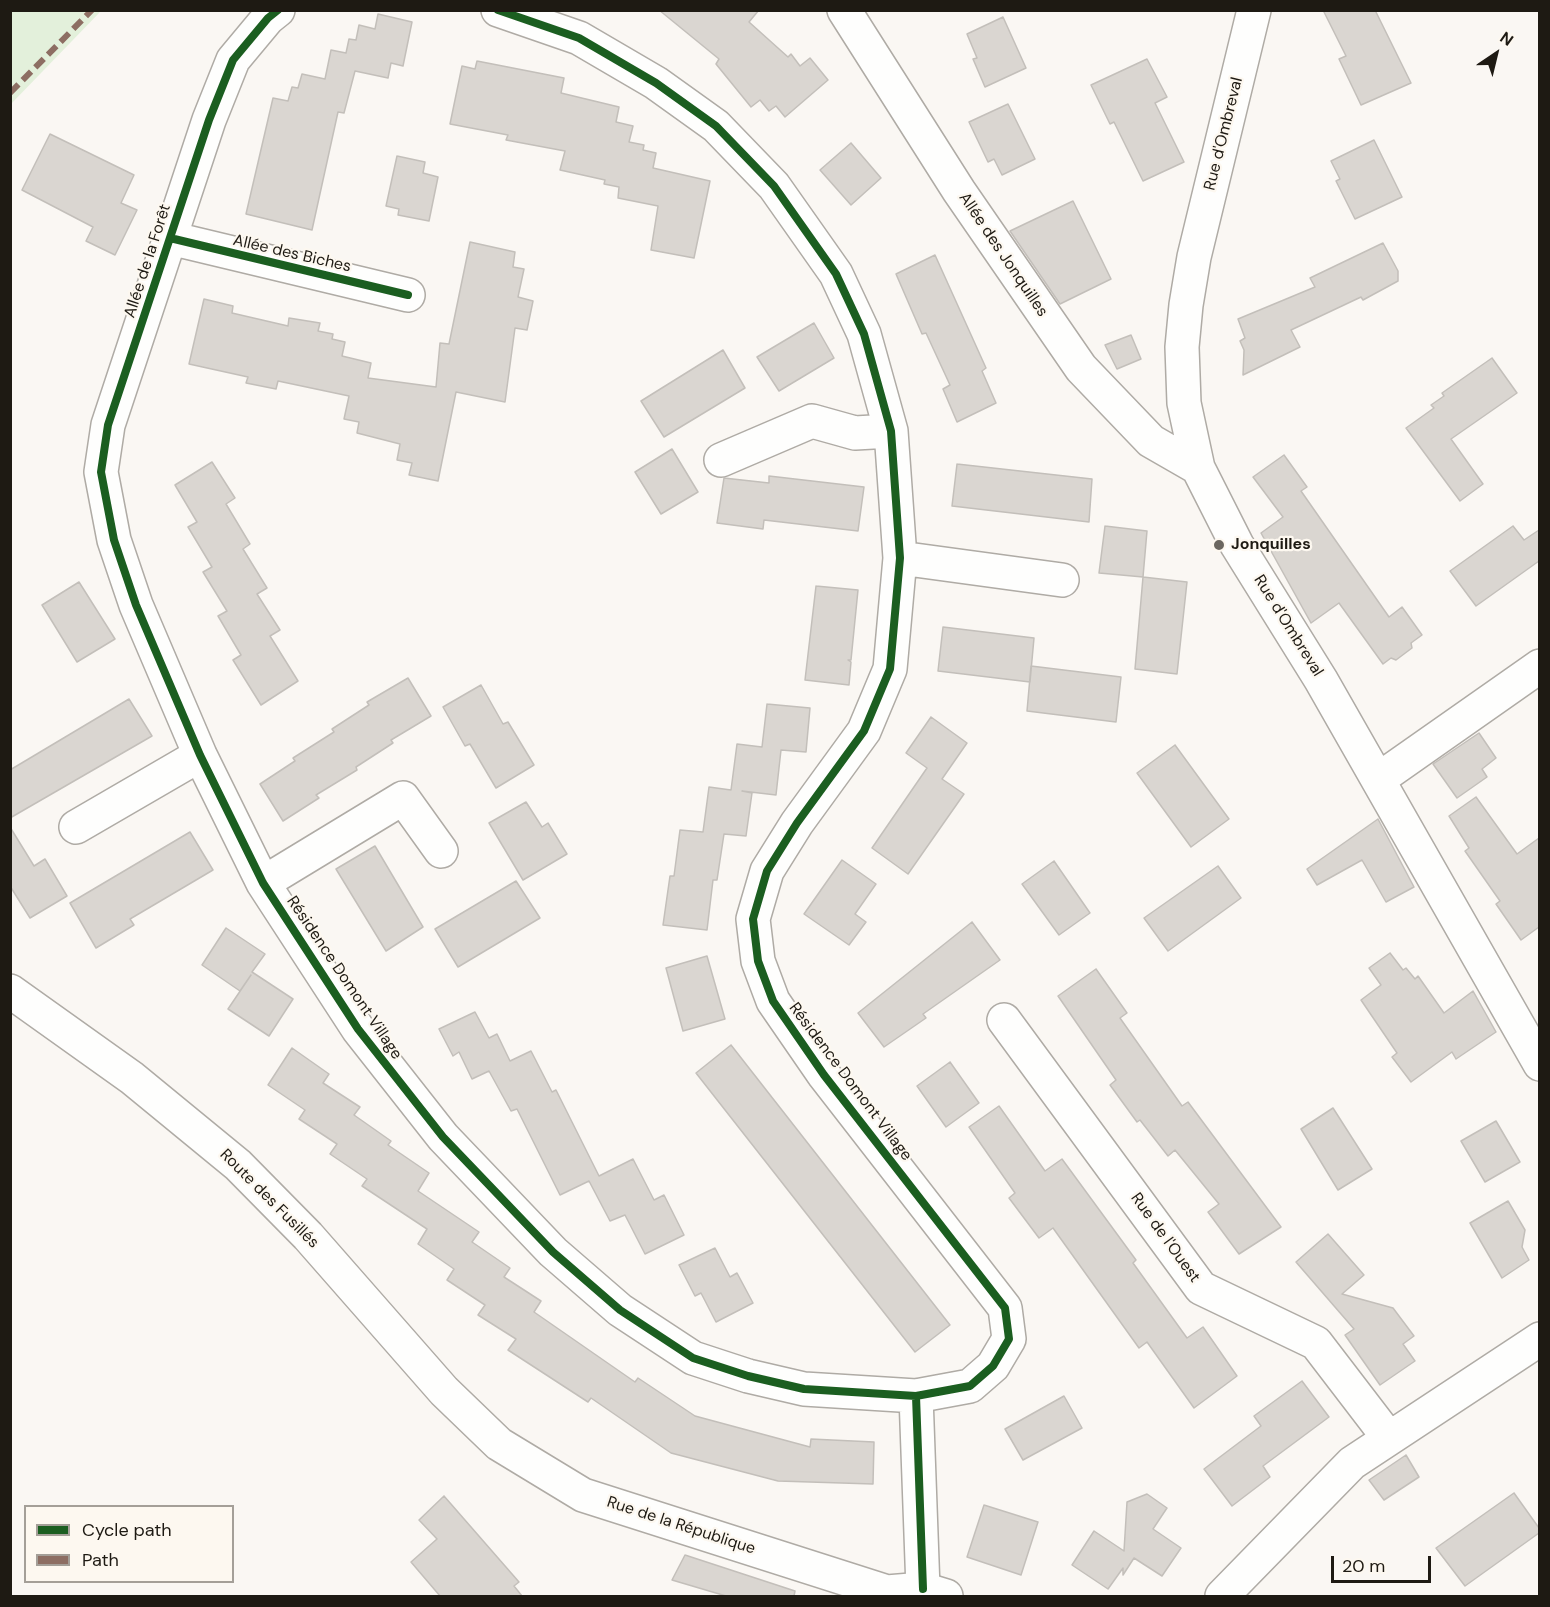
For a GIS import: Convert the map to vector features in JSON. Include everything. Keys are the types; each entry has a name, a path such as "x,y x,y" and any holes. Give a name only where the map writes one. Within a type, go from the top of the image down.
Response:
{"street":[{"name":"Allée de la Forêt","path":"114,540 101,472 108,425 209,120 233,60 268,18 278,10"},
{"name":"Résidence Domont Village","path":"114,540 136,605 201,755 263,884 358,1029 443,1137 552,1252 620,1310 693,1358 748,1376 804,1389 916,1396 970,1386 993,1366 1009,1339 1005,1308 824,1076 773,1001 758,961 753,919 767,872 798,823 864,731 890,669 900,558 891,431 864,334 836,274 774,186 716,126 656,83 579,38 498,10"},
{"name":"Allée des Jonquilles","path":"844,10 959,191 1081,368 1151,441 1198,468"},
{"name":"Rue d'Ombreval","path":"1254,10 1194,257 1186,305 1182,347 1184,403 1198,468 1237,545 1379,779 1539,1064"},
{"name":"Allée des Biches","path":"170,238 408,295"},
{"path":"722,460 812,421 855,433 891,431"},
{"path":"900,558 1062,580"},
{"path":"1379,779 1539,666"},
{"path":"76,827 201,755"},
{"path":"263,884 403,798 441,851"},
{"name":"Route des Fusillés","path":"10,992 132,1078 238,1165 308,1236 444,1392"},
{"name":"Rue de l'Ouest","path":"1004,1020 1201,1288 1316,1342 1388,1437"},
{"path":"1222,1596 1352,1463 1388,1437 1539,1340"},
{"name":"Rue de la République","path":"444,1392 499,1444 583,1495 887,1592 935,1593"},
{"path":"916,1396 935,1593"}],"green space":[{"path":"10,11 101,11 11,104"}],"building":[{"path":"659,10 759,10 749,22 788,57 791,54 800,66 810,58 828,80 785,117 776,106 769,111 760,100 751,107 716,64 719,59"},
{"path":"1323,10 1375,10 1411,83 1361,105 1339,59 1346,56"},
{"path":"378,14 412,22 403,66 391,63 388,78 355,71 344,113 338,112 312,230 246,214 273,98 288,101 292,87 298,88 302,74 325,79 331,50 346,53 349,39 356,40 359,25 375,29"},
{"path":"1003,17 1026,68 985,87 973,59 977,58 967,34"},
{"path":"1147,59 1167,97 1155,103 1184,162 1143,181 1114,122 1110,124 1091,85"},
{"path":"477,61 564,78 561,93 619,107 616,122 633,126 629,142 644,145 643,150 656,153 653,168 710,181 694,258 651,250 658,206 618,198 619,187 604,184 605,180 560,170 565,151 506,140 508,135 450,124 462,66 475,69"},
{"path":"1008,104 1035,159 1002,175 994,159 988,162 969,122"},
{"path":"50,134 134,175 121,203 137,210 115,255 86,241 93,227 22,190"},
{"path":"1374,140 1402,197 1355,219 1336,181 1340,179 1331,161"},
{"path":"851,143 881,178 851,205 820,170"},
{"path":"397,156 425,162 423,173 438,177 429,221 398,215 399,209 386,206"},
{"path":"1073,201 1111,279 1060,304 1010,231"},
{"path":"470,242 515,252 513,267 524,269 518,297 533,301 527,330 515,328 505,402 456,392 438,481 409,475 412,463 397,460 400,444 357,433 359,422 344,419 349,396 278,381 276,389 246,383 248,377 189,364 204,299 233,306 232,313 288,326 289,318 320,323 318,331 333,334 332,339 345,342 342,356 371,363 368,378 436,387 440,343 449,344"},
{"path":"1383,243 1398,271 1398,281 1363,300 1361,297 1291,330 1300,347 1243,375 1244,350 1240,341 1245,338 1238,319 1315,287 1310,278"},
{"path":"935,255 986,368 982,371 996,403 957,422 943,389 950,385 926,333 922,334 896,274"},
{"path":"814,323 834,358 779,391 757,357"},
{"path":"1131,335 1141,359 1117,369 1105,345"},
{"path":"723,350 745,388 664,437 641,401"},
{"path":"1492,358 1517,393 1451,439 1483,484 1460,501 1406,428 1434,408 1431,405 1444,396 1442,393"},
{"path":"672,449 698,492 661,514 635,472"},
{"path":"1284,455 1307,487 1301,491 1389,617 1402,607 1422,635 1411,643 1412,648 1396,660 1391,658 1383,664 1339,603 1311,623 1261,533 1283,517 1253,477"},
{"path":"212,462 235,498 226,504 250,544 243,549 267,588 257,594 280,630 270,636 298,681 261,705 233,660 241,655 218,616 227,611 203,572 212,567 188,527 197,522 175,485"},
{"path":"957,464 1092,479 1089,522 952,506"},
{"path":"769,476 864,487 858,531 764,520 763,529 717,523 724,478 769,483"},
{"path":"1105,526 1147,531 1143,577 1099,573"},
{"path":"1513,526 1524,540 1539,530 1539,561 1476,606 1450,571"},
{"path":"1143,577 1187,582 1177,674 1135,669"},
{"path":"79,582 115,639 77,662 42,605"},
{"path":"816,586 858,590 851,660 848,660 851,662 849,685 805,680"},
{"path":"943,627 1034,638 1030,682 938,671"},
{"path":"1031,666 1121,677 1116,722 1027,711"},
{"path":"408,678 431,716 391,740 393,743 356,767 357,770 316,795 319,798 283,821 260,784 295,761 293,758 334,732 332,729 369,705 367,702"},
{"path":"481,685 503,724 508,722 534,765 496,788 470,744 465,746 443,707"},
{"path":"129,699 152,736 10,818 10,770"},
{"path":"767,704 810,708 806,752 781,750 776,795 742,791 752,793 746,836 724,834 717,880 713,880 707,930 663,925 670,876 674,876 680,830 703,832 709,787 731,790 737,744 762,747"},
{"path":"931,717 967,743 942,779 964,794 908,874 872,848 927,768 906,753"},
{"path":"1479,733 1496,758 1482,769 1487,777 1457,798 1433,764"},
{"path":"1175,745 1229,819 1191,847 1137,773"},
{"path":"1476,797 1517,854 1539,838 1539,927 1521,940 1496,904 1500,901 1465,851 1469,848 1449,816"},
{"path":"526,802 542,827 548,823 567,854 523,880 489,823"},
{"path":"1378,819 1414,887 1386,902 1362,860 1317,885 1307,869"},
{"path":"10,827 34,866 45,859 67,896 30,918 10,886"},
{"path":"190,832 213,870 130,919 134,925 96,948 70,903"},
{"path":"375,846 423,927 386,951 336,869"},
{"path":"842,860 876,884 855,914 866,922 849,945 804,914"},
{"path":"1054,861 1090,913 1059,935 1022,884"},
{"path":"1218,866 1241,898 1168,951 1144,918"},
{"path":"516,881 540,918 458,967 435,929"},
{"path":"972,922 1000,960 923,1014 926,1018 884,1047 858,1013"},
{"path":"226,928 265,954 252,972 293,999 269,1036 228,1009 251,975 240,991 202,965"},
{"path":"1390,953 1403,970 1406,968 1415,979 1418,976 1444,1013 1473,991 1496,1032 1456,1059 1452,1052 1411,1082 1392,1057 1397,1053 1361,1000 1381,985 1369,968"},
{"path":"707,956 725,1019 683,1031 666,968"},
{"path":"1096,969 1127,1013 1120,1018 1182,1106 1188,1102 1281,1227 1239,1254 1208,1212 1219,1204 1175,1150 1168,1156 1140,1120 1137,1122 1110,1085 1116,1080 1058,996"},
{"path":"475,1012 489,1038 497,1034 510,1061 531,1051 552,1092 556,1090 599,1176 633,1159 654,1200 664,1195 684,1235 645,1254 625,1215 610,1221 589,1181 560,1195 517,1109 511,1111 489,1071 472,1079 459,1052 453,1056 439,1029"},
{"path":"731,1045 950,1325 915,1352 696,1073"},
{"path":"292,1048 329,1074 323,1083 360,1107 354,1115 391,1141 388,1145 429,1173 418,1191 479,1232 472,1242 510,1268 504,1277 541,1301 534,1312 635,1382 638,1378 695,1416 810,1447 811,1439 874,1442 873,1484 778,1481 671,1453 591,1398 588,1402 508,1350 516,1339 478,1315 485,1305 447,1280 454,1269 418,1244 427,1229 362,1186 367,1179 330,1154 337,1144 299,1119 305,1110 268,1085"},
{"path":"950,1062 979,1103 946,1127 917,1086"},
{"path":"999,1106 1045,1171 1062,1159 1136,1260 1133,1263 1187,1338 1203,1327 1237,1376 1194,1408 1147,1342 1139,1348 1053,1228 1039,1238 1009,1198 1015,1193 969,1127"},
{"path":"1333,1108 1372,1169 1338,1190 1301,1129"},
{"path":"1496,1121 1520,1162 1485,1182 1461,1141"},
{"path":"1508,1201 1525,1230 1522,1247 1529,1260 1502,1278 1470,1223"},
{"path":"1328,1234 1364,1275 1342,1294 1393,1308 1414,1336 1403,1344 1415,1361 1380,1385 1345,1335 1354,1329 1296,1262"},
{"path":"715,1248 730,1277 737,1273 753,1303 716,1322 701,1293 695,1296 679,1265"},
{"path":"1302,1381 1329,1417 1263,1466 1270,1477 1232,1506 1204,1469 1261,1426 1254,1416"},
{"path":"1064,1396 1082,1428 1023,1460 1005,1429"},
{"path":"1406,1455 1419,1477 1384,1500 1369,1480"},
{"path":"1514,1493 1539,1528 1539,1533 1465,1586 1436,1548"},
{"path":"1147,1494 1167,1508 1153,1529 1181,1548 1162,1576 1134,1558 1123,1575 1123,1568 1108,1589 1072,1565 1094,1531 1124,1551 1127,1502"},
{"path":"444,1496 519,1582 514,1586 522,1596 440,1596 411,1562 437,1539 419,1520"},
{"path":"984,1505 1038,1522 1021,1575 967,1557"},
{"path":"685,1555 795,1591 794,1596 726,1596 672,1580"}],"marked path":[{"path":"10,93 92,10"}],"cycle path":[{"path":"278,10 268,18 233,60 209,120 108,425 101,472 114,540 136,605 200,755 263,883 358,1029 443,1137 553,1252 620,1310 693,1358 748,1376 804,1389 916,1396"},
{"path":"498,10 579,38 656,83 716,126 774,186 836,274 864,334 891,431 900,558 890,669 864,731 797,823 767,871 753,919 758,961 773,1001 824,1075 1005,1308 1009,1339 993,1366 970,1386 916,1396 923,1589"},
{"path":"170,238 408,295"}],"place":[{"name":"Jonquilles","path":"1219,545"}]}
